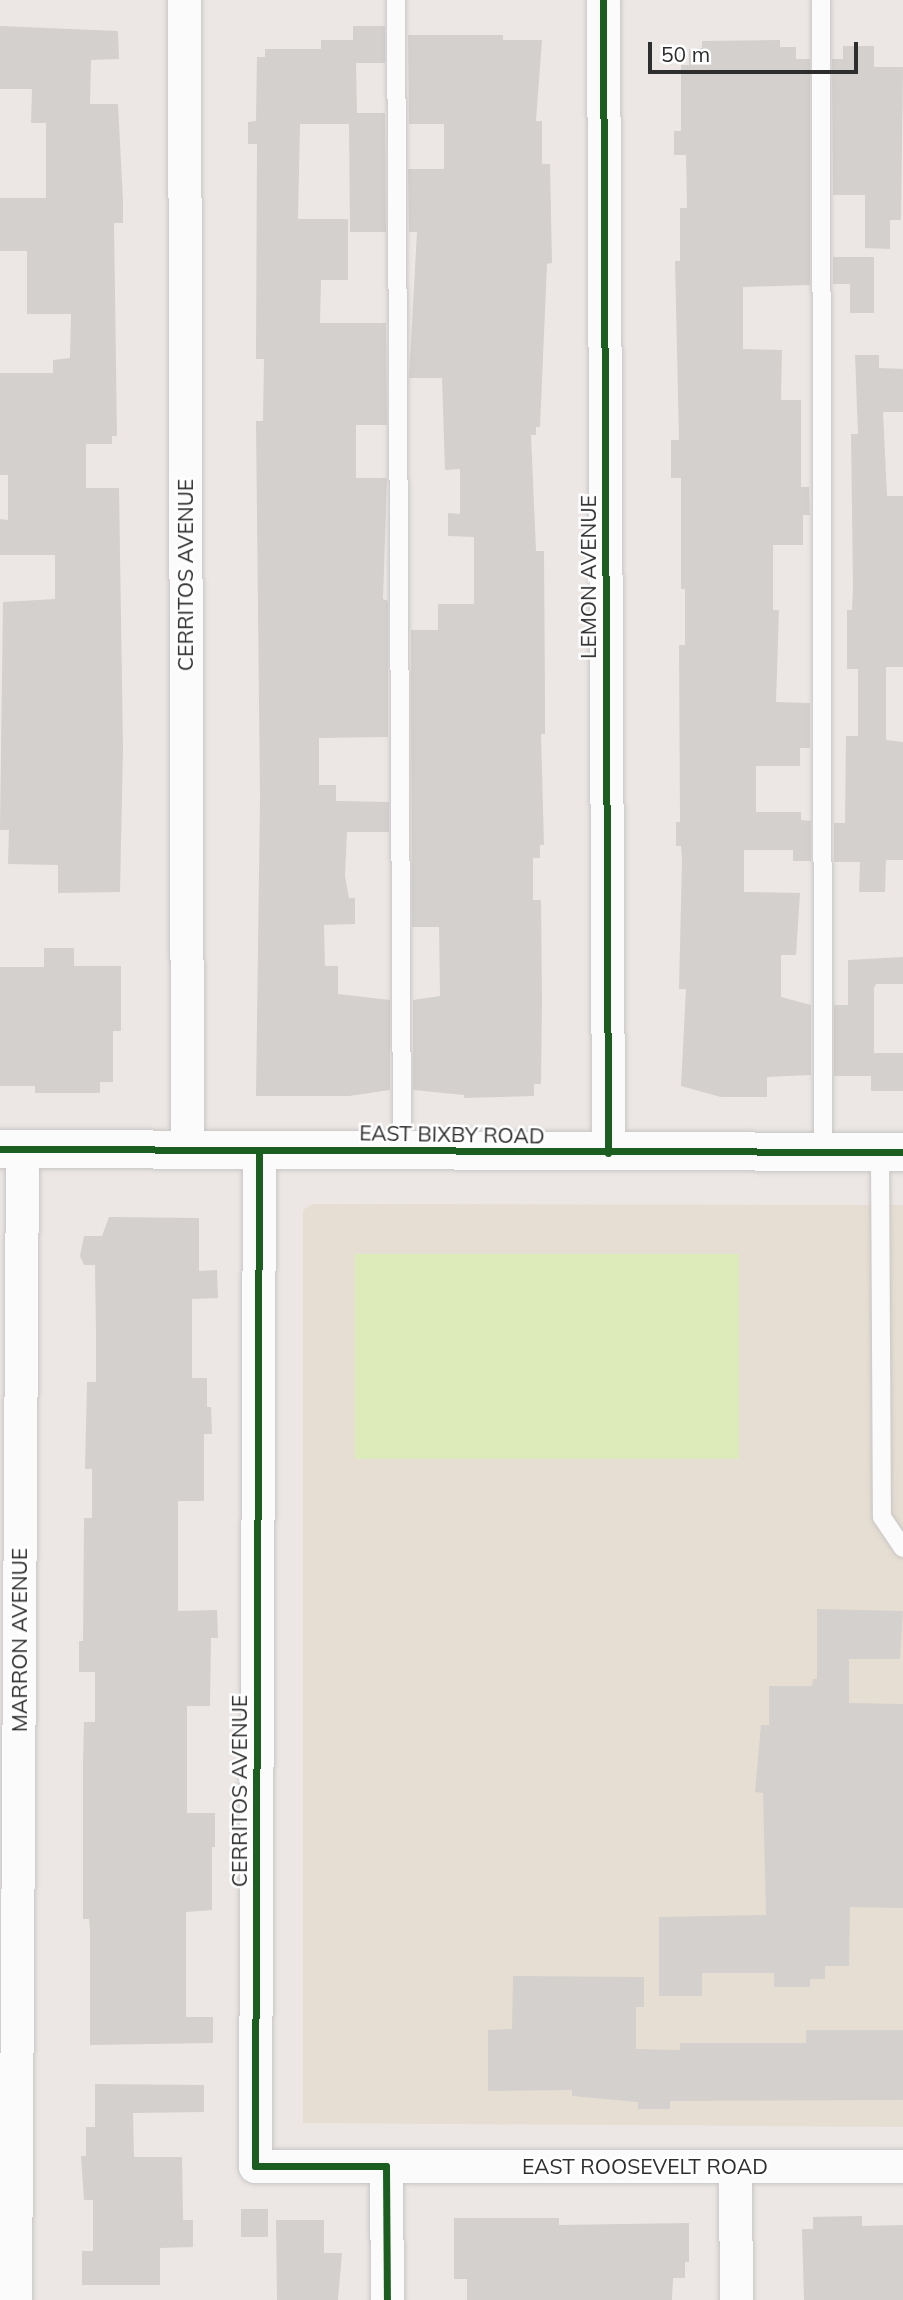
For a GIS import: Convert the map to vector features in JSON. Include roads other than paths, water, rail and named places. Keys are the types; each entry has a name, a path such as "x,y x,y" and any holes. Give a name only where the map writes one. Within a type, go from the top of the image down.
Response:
{"street":[{"name":"CERRITOS AVENUE","path":"184,0 187,1150"},
{"name":"LEMON AVENUE","path":"603,0 608,1153"},
{"name":"EAST BIXBY ROAD","path":"11,1149 892,1152"},
{"name":"MARRON AVENUE","path":"11,1149 15,2300"},
{"name":"CERRITOS AVENUE","path":"259,1151 255,2166 386,2166"},
{"name":"EAST ROOSEVELT ROAD","path":"386,2166 903,2166"},
{"path":"386,2166 387,2300"},
{"path":"735,2166 736,2300"}],"lane":[{"path":"396,0 402,1151"},
{"path":"821,0 823,1152"},
{"path":"892,1152 882,1517 903,1548"}]}
